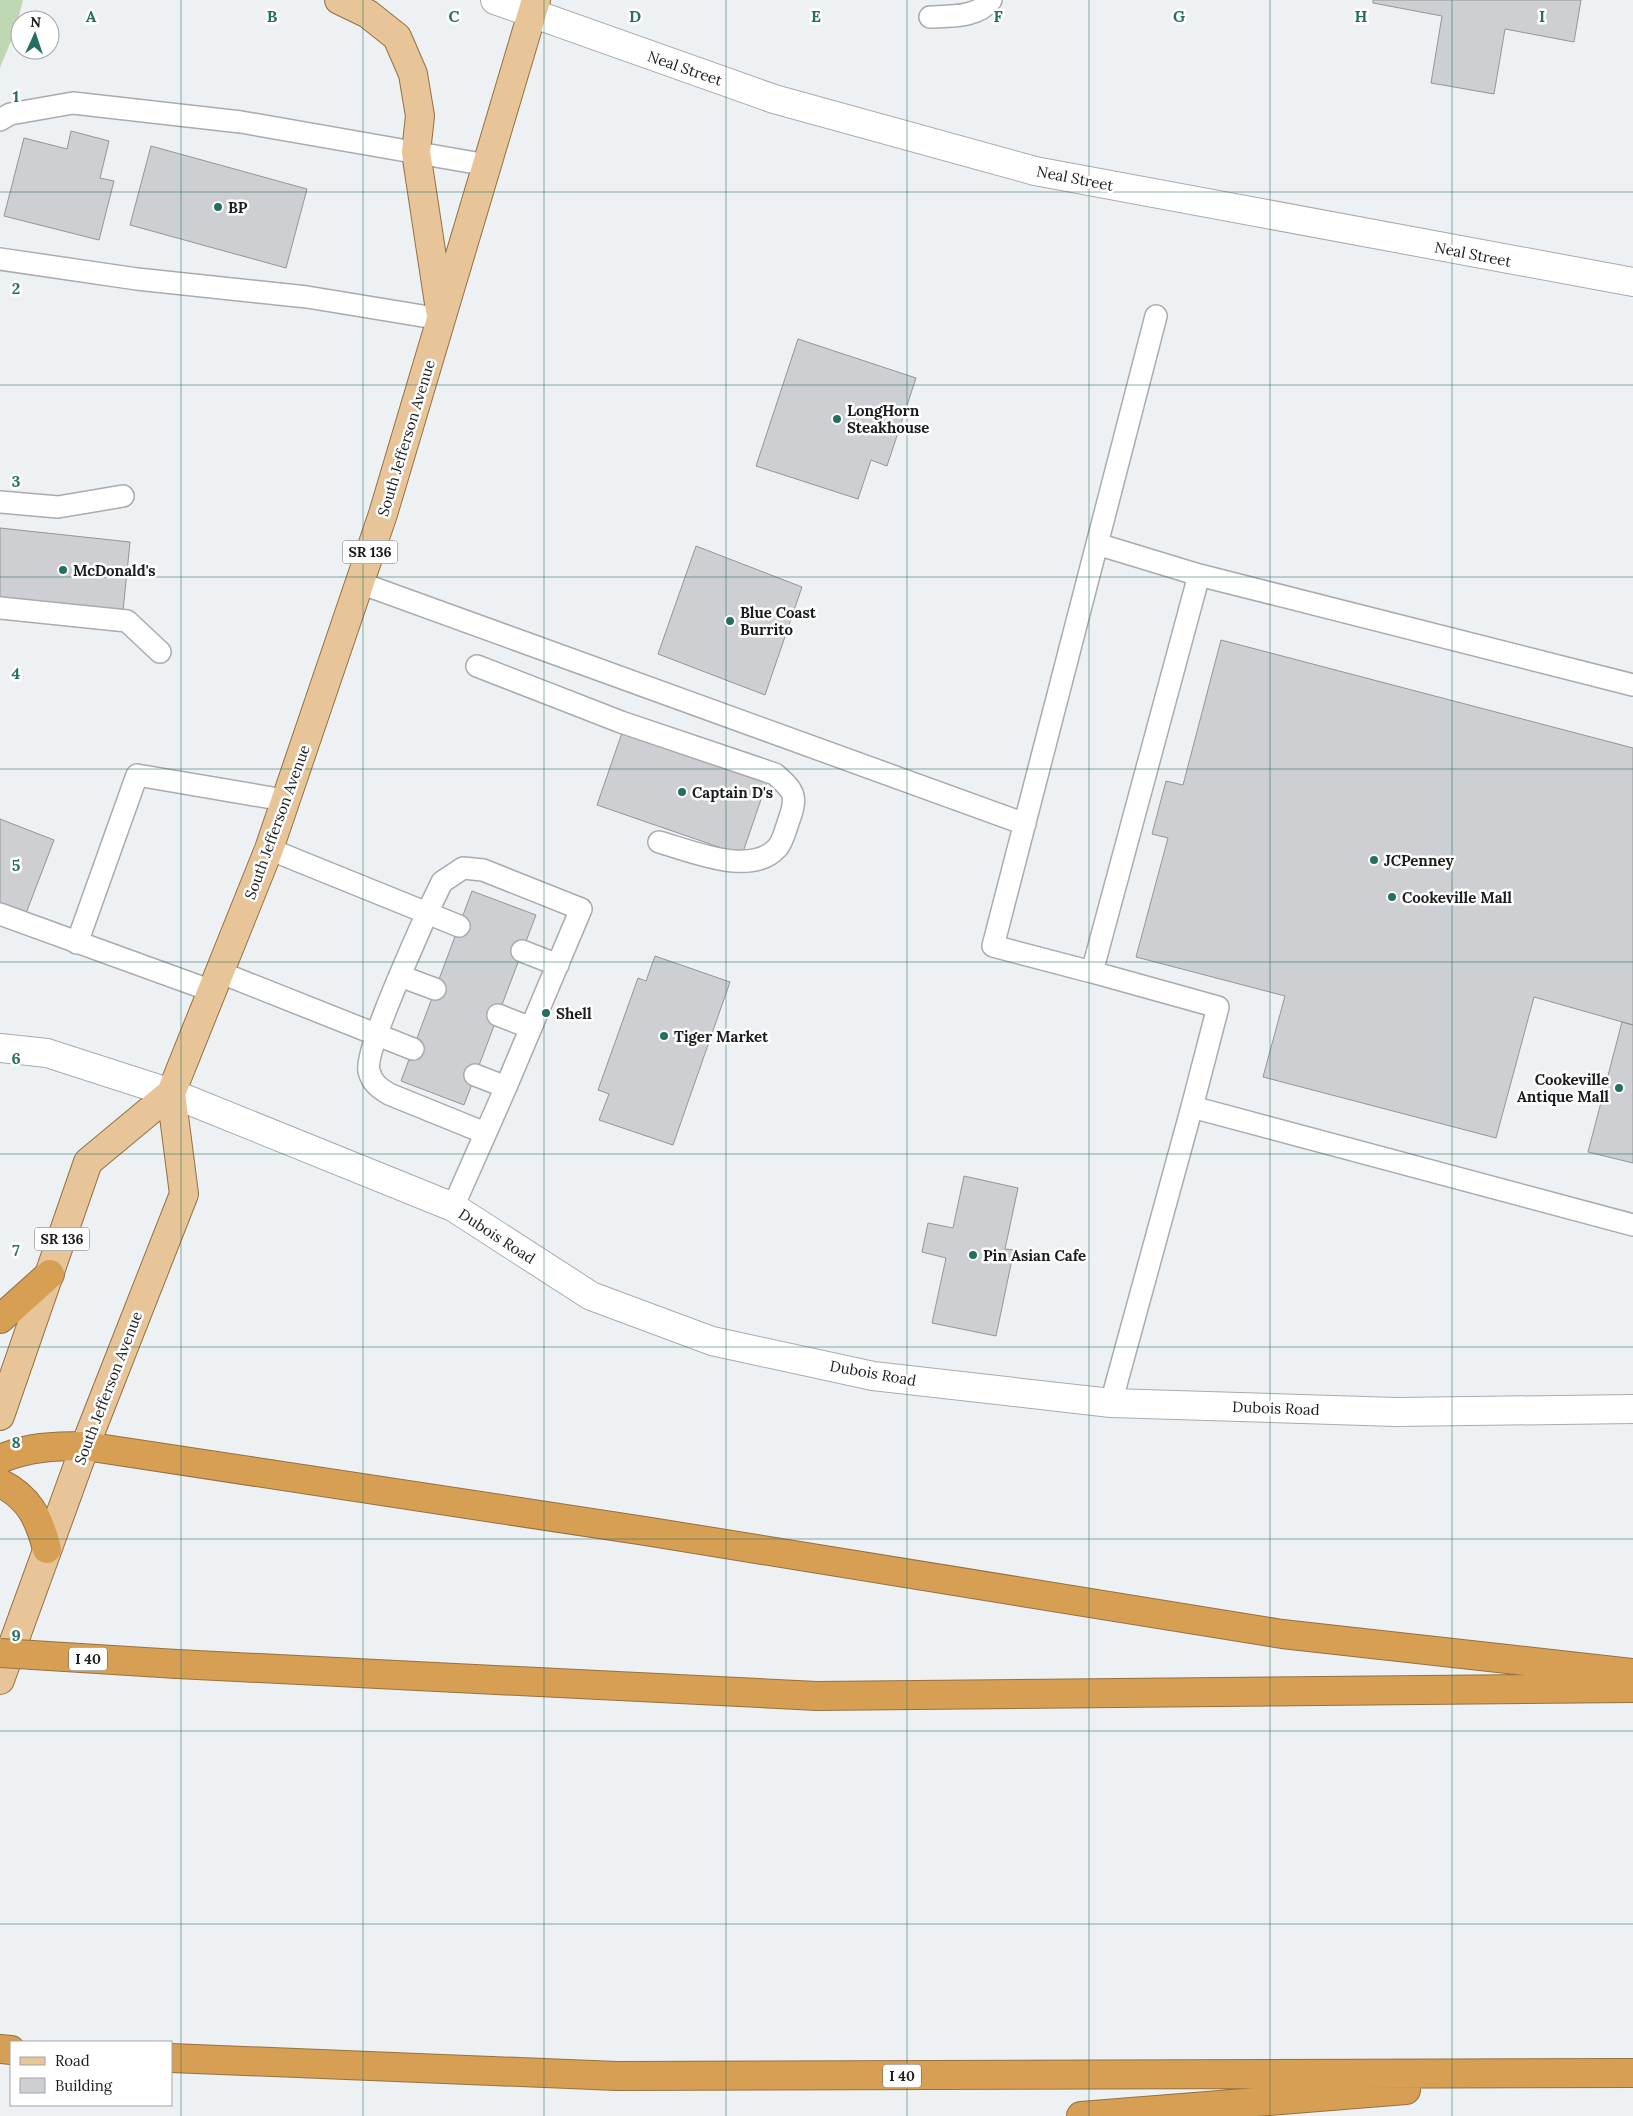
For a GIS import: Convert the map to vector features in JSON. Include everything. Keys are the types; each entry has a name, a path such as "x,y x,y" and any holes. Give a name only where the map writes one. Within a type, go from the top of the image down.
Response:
{"highway":[{"path":"0,1319 50,1274"},
{"path":"0,1459 19,1451 47,1446 84,1446 654,1532 1282,1634 1633,1673"},
{"path":"0,1482 21,1494 34,1513 47,1549"},
{"name":"I 40","path":"0,1654 817,1696 1633,1688"},
{"name":"I 40","path":"172,2058 617,2076 1629,2073"},
{"path":"1081,2116 1629,2073"}],"main road":[{"path":"339,0 368,14 397,37 413,74 420,116 416,152 441,319"},
{"name":"South Jefferson Avenue","path":"0,1416 88,1162 171,1093 269,849 284,800 316,714 383,514 534,7"},
{"name":"South Jefferson Avenue","path":"0,1680 84,1446 184,1194 171,1093"}],"street":[{"name":"Neal Street","path":"495,0 534,7 774,99 1035,171 1633,282"},
{"name":"Dubois Road","path":"0,1048 47,1053 171,1093 453,1207 592,1296 712,1341 873,1376 1110,1403 1396,1412 1633,1409"}],"lane":[{"path":"930,17 964,15 987,6 991,0"},
{"path":"0,120 10,114 73,103 242,122 487,165"},
{"path":"0,260 137,279 307,297 441,319"},
{"path":"1110,1403 1218,1007 993,946 1156,316"},
{"path":"0,502 58,508 123,496"},
{"path":"1097,544 1200,575 1633,685"},
{"path":"1092,972 1200,575"},
{"path":"360,583 1025,824"},
{"path":"0,608 127,621 160,652"},
{"path":"477,666 620,722 776,774 793,790 795,804 778,848 758,860 738,862 659,842"},
{"path":"77,943 137,775 284,800"},
{"path":"269,849 459,926"},
{"path":"453,1207 506,1088 580,909 492,873 463,868 442,882 427,913 376,1033 368,1070 375,1084 389,1094 485,1133"},
{"path":"0,914 77,943 216,982 376,1033 413,1049"},
{"path":"522,951 558,965"},
{"path":"400,976 435,989"},
{"path":"498,1014 531,1028"},
{"path":"475,1074 506,1088"},
{"path":"1192,1107 1633,1225"}],"green space":[{"path":"0,0 23,0 20,10 10,10 10,43 0,68"}],"building":[{"path":"1373,0 1581,0 1574,42 1505,29 1494,94 1431,83 1442,16 1373,3"},
{"path":"71,131 109,141 100,178 114,181 99,240 4,216 24,138 67,149"},
{"name":"BP","path":"151,146 307,189 286,268 130,225"},
{"name":"LongHorn Steakhouse","path":"798,339 916,378 887,466 871,460 858,499 756,466"},
{"name":"McDonald's","path":"0,528 130,542 123,611 0,598"},
{"name":"Blue Coast Burrito","path":"696,546 802,587 765,695 658,654"},
{"name":"Cookeville Mall","path":"1221,640 1633,748 1633,1025 1534,997 1496,1138 1263,1077 1285,996 1136,957 1168,838 1152,834 1166,781 1183,785"},
{"name":"Captain D's","path":"623,730 768,779 742,855 597,805"},
{"path":"0,819 54,840 25,916 0,906"},
{"path":"472,891 536,915 464,1105 401,1081"},
{"name":"Tiger Market","path":"655,956 730,982 673,1145 599,1120 609,1094 598,1090 638,978 646,981"},
{"name":"Cookeville Antique Mall","path":"1622,1022 1633,1025 1633,1163 1588,1152"},
{"name":"Pin Asian Cafe","path":"964,1176 1018,1188 1005,1249 1014,1250 996,1336 932,1323 946,1258 922,1252 928,1223 953,1228"}],"place":[{"name":"BP","path":"218,207"},
{"name":"LongHorn Steakhouse","path":"837,419"},
{"name":"McDonald's","path":"63,570"},
{"name":"Blue Coast Burrito","path":"730,621"},
{"name":"Captain D's","path":"682,792"},
{"name":"JCPenney","path":"1374,860"},
{"name":"Cookeville Mall","path":"1392,897"},
{"name":"Shell","path":"546,1013"},
{"name":"Tiger Market","path":"664,1036"},
{"name":"Cookeville Antique Mall","path":"1619,1088"},
{"name":"Pin Asian Cafe","path":"973,1255"}]}
